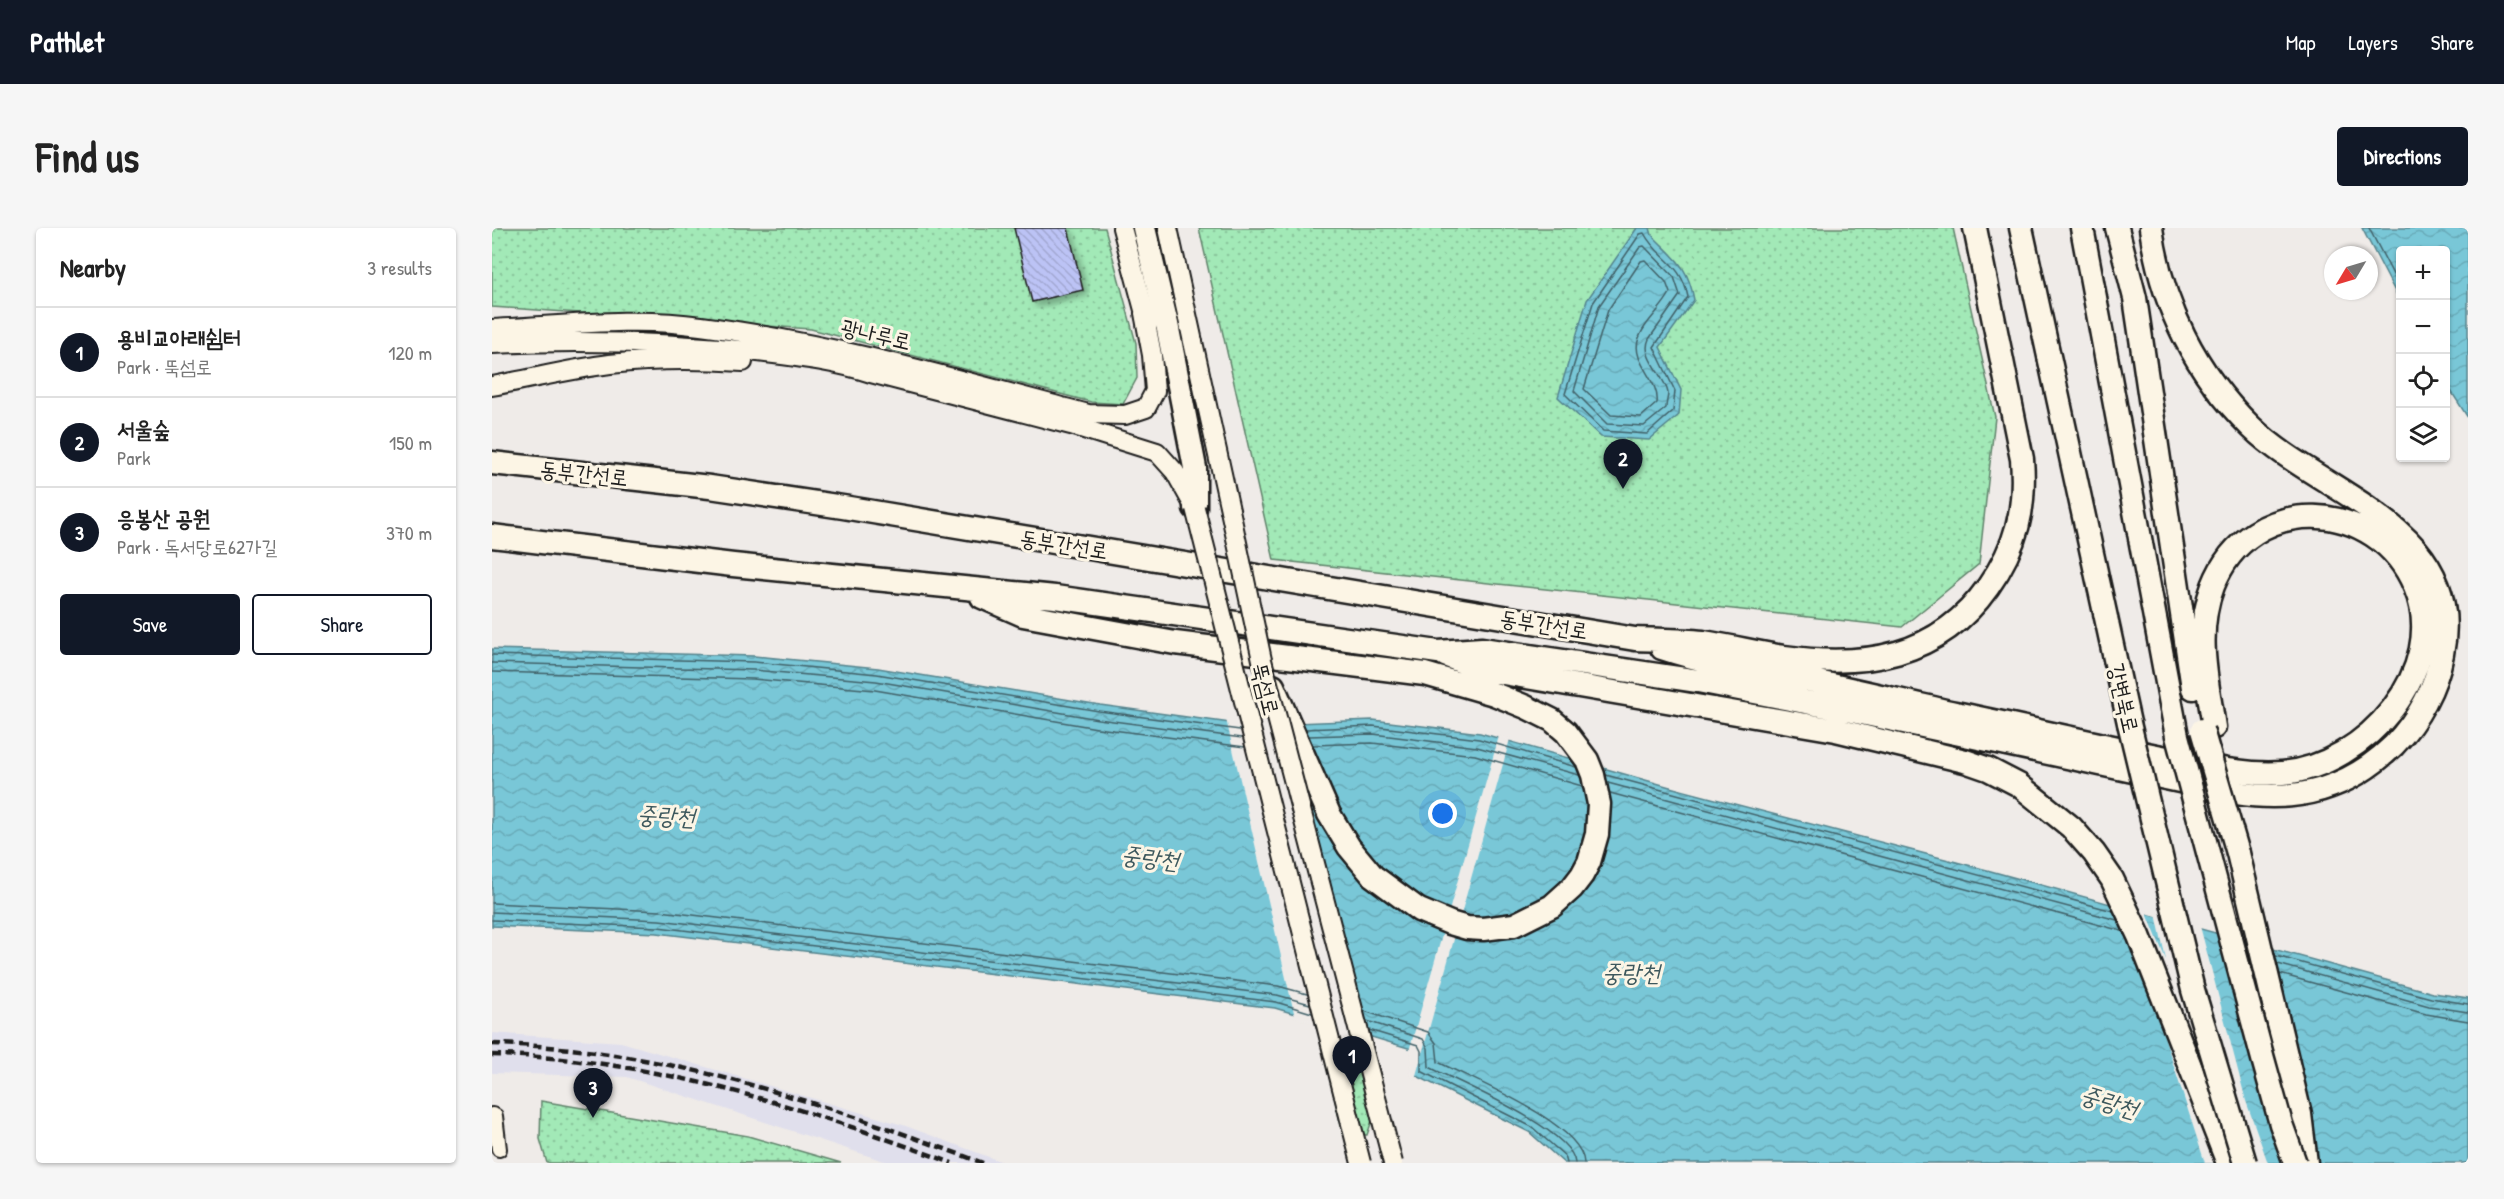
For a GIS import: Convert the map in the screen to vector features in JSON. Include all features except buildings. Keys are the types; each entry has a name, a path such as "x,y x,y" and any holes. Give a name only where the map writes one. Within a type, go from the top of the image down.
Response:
{"highway":[{"path":"1144,228 1167,324 1195,468 1195,508"},
{"path":"1635,639 1703,642 1817,661 1878,658 1906,651 1934,638 1960,619 1982,595 2000,570 2013,543 2021,515 2024,486 2017,431 1975,228"},
{"name":"강변북로","path":"2021,228 2129,723 2193,990 2245,1163"},
{"name":"강변북로","path":"2082,228 2176,736 2281,1124 2295,1163"},
{"path":"2117,228 2135,298 2185,641 2300,1114 2306,1163"},
{"path":"492,537 965,590 1055,597 1438,652 1482,649 1698,681 1852,711 2259,797 2273,798 2305,794 2323,789 2354,775 2384,755 2397,742 2420,711 2440,664 2444,645 2444,610 2440,592 2424,560 2405,535 2280,451 2250,425 2221,393 2192,352 2172,311 2158,268 2151,228"},
{"name":"동부간선로","path":"492,464 710,487 843,507 1635,639"},
{"path":"1635,639 1702,662 1812,681 2115,748 2248,773 2284,773 2316,766 2356,746 2391,712 2409,681 2421,641 2421,606 2410,576 2393,553 2370,534 2356,527 2328,517 2313,516 2288,517 2275,522 2238,547 2228,557 2214,583 2204,626 2208,729"},
{"path":"965,590 1023,615 1175,643 1425,674 1494,694 1527,707 1552,720 1566,732 1590,767 1597,790 1599,819 1589,862 1582,875 1562,897 1527,920 1514,925 1483,929 1450,924 1419,910 1373,876 1348,847 1329,814 1262,660"},
{"path":"1438,652 1480,669 1836,730 1965,761 1988,769 2008,780 2046,805 2071,827 2094,853 2112,879 2139,936 2228,1163"}],"main road":[{"name":"뚝섬로","path":"1122,228 1144,313 1160,353 1195,508 1361,1163"},
{"name":"뚝섬로","path":"1168,228 1262,660 1393,1163"},
{"name":"광나루로","path":"492,329 647,322 700,325 843,351 1088,414 1125,415 1146,408 1155,391 1152,355 1144,313"},
{"name":"광나루로","path":"492,344 611,341 718,347 843,364 871,374 1071,425 1157,452 1175,472 1195,508"},
{"path":"492,386 607,365 652,360 708,359 871,374"}],"street":[{"path":"492,1115 495,1116 499,1149"}],"shaded area":[{"path":"492,1033 621,1042 903,1125 1005,1163 890,1163 627,1077 492,1073"}],"green space":[{"path":"492,228 1105,228 1136,343 1137,378 1123,404 1091,402 811,329 492,307"},
{"path":"1199,228 1953,228 1995,417 1979,564 1902,627 1274,560"},
{"path":"1319,1035 1370,1059 1375,1112 1367,1135 1343,1134"},
{"path":"541,1101 748,1136 841,1163 547,1163 540,1139"}],"water":[{"path":"1637,228 1650,228 1652,235 1679,263 1688,278 1694,300 1660,347 1681,390 1679,415 1649,440 1601,437 1558,397 1587,300"},
{"path":"2362,228 2468,228 2468,418 2450,389 2450,246 2396,246 2396,293 2378,259 2378,246 2371,246"},
{"name":"중랑천","path":"492,649 754,656 878,668 1100,705 1245,725 1373,720 1480,733 1677,789 1987,870 2433,993 2468,998 2468,1163 1564,1163 1529,1132 1413,1074 1415,1050 1275,1008 657,933 492,926"}],"pier":[{"path":"1226,719 1246,722 1295,720 1317,835 1365,1038 1295,1017"},
{"path":"1499,736 1510,739 1415,1079 1410,1075 1412,1052 1409,1051"},
{"path":"2118,903 2146,911 2166,960 2156,914 2200,926 2246,1101 2268,1163 2205,1163 2136,949"}],"railway":[{"path":"492,1044 556,1048 681,1067 803,1100 983,1163"},
{"path":"492,1055 551,1058 610,1065 726,1089 840,1123 952,1163"}],"place":[{"name":"서울숲","path":"1623,489"},
{"name":"용비교아래쉼터","path":"1352,1086"},
{"name":"응봉산 공원","path":"593,1118"}]}
